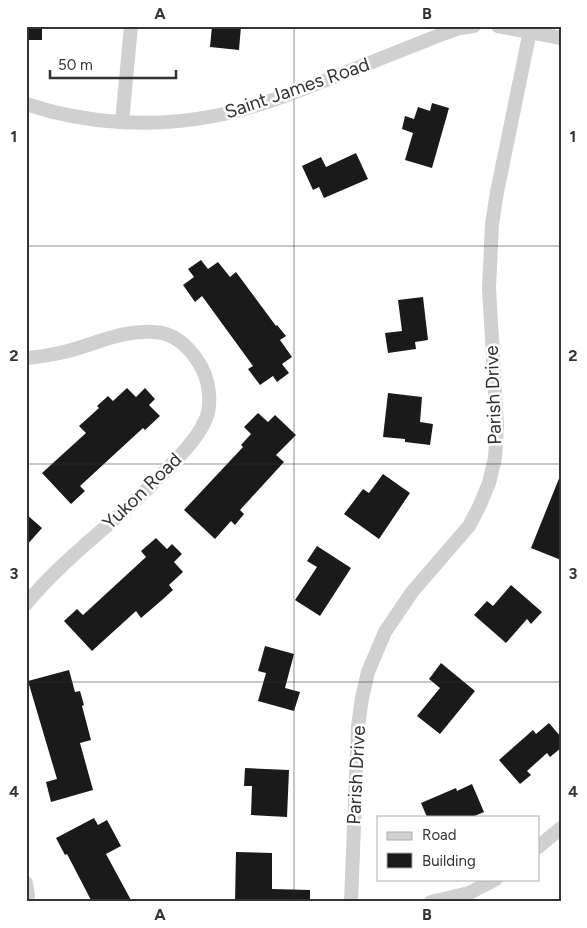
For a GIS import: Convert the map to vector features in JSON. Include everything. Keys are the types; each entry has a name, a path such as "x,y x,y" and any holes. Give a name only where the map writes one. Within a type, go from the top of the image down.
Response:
{"street":[{"path":"122,122 131,26"},
{"name":"Saint James Road","path":"26,104 65,115 122,122 182,121 243,110 270,102 440,35 460,28 474,26"},
{"path":"498,26 531,29 561,38"},
{"name":"Parish Drive","path":"351,902 358,726 368,672 385,632 403,604 469,526 489,483 496,458 497,426 490,288 492,224 496,192 531,29"},
{"name":"Yukon Road","path":"26,358 63,352 120,334 137,331 172,335 184,344 205,370 209,402 206,419 196,436 156,481 42,584 26,604"},
{"path":"540,845 561,828"},
{"path":"431,902 469,893 494,880"}],"building":[{"path":"26,26 42,26 42,40 26,40"},
{"path":"212,26 241,26 239,50 210,47"},
{"path":"432,103 449,108 432,168 405,160 413,133 402,129 405,116 414,119 418,107 430,111"},
{"path":"356,153 368,179 324,198 319,187 313,190 302,166 321,157 326,167"},
{"path":"201,260 208,269 218,262 230,277 236,272 276,326 286,336 280,340 292,357 282,364 289,373 277,382 273,376 260,385 248,369 253,366 202,296 195,302 183,285 194,277 188,269"},
{"path":"423,297 428,340 415,342 416,349 388,353 385,333 402,331 398,300"},
{"path":"127,388 136,397 145,388 155,399 149,405 160,416 145,430 143,428 80,486 85,491 71,504 42,473 86,433 79,426 99,408 97,406 108,396 113,401"},
{"path":"388,393 422,397 420,422 433,424 430,445 405,442 405,439 383,437"},
{"path":"258,413 268,422 275,415 296,435 276,455 284,462 240,510 244,514 235,525 231,521 215,539 184,510 243,447 241,445 251,434 244,427"},
{"path":"383,474 410,493 379,539 344,514 363,489 369,493"},
{"path":"561,477 561,560 531,548"},
{"path":"26,514 42,528 26,546"},
{"path":"156,538 167,549 172,544 182,554 174,562 183,572 169,585 173,590 141,618 136,611 92,651 64,621 77,609 83,615 146,557 141,551"},
{"path":"317,546 351,568 320,616 295,600 317,567 307,561"},
{"path":"511,585 542,612 531,624 527,619 506,643 474,615 487,601 493,606"},
{"path":"265,646 294,654 285,688 300,692 294,711 258,701 266,673 258,671"},
{"path":"441,663 475,691 440,734 417,716 440,688 429,679"},
{"path":"69,670 75,692 80,691 91,740 80,743 93,790 51,802 46,782 57,779 28,681"},
{"path":"549,723 561,737 561,748 550,757 547,753 527,771 531,775 520,784 499,760 533,730 536,734"},
{"path":"245,768 289,770 287,817 251,815 252,786 244,786"},
{"path":"472,784 484,812 474,816 427,816 421,803 456,788 457,791"},
{"path":"94,818 98,825 107,820 121,846 106,854 132,902 92,902 67,854 65,855 56,838"},
{"path":"236,852 272,853 272,889 310,890 310,902 235,902"}]}
